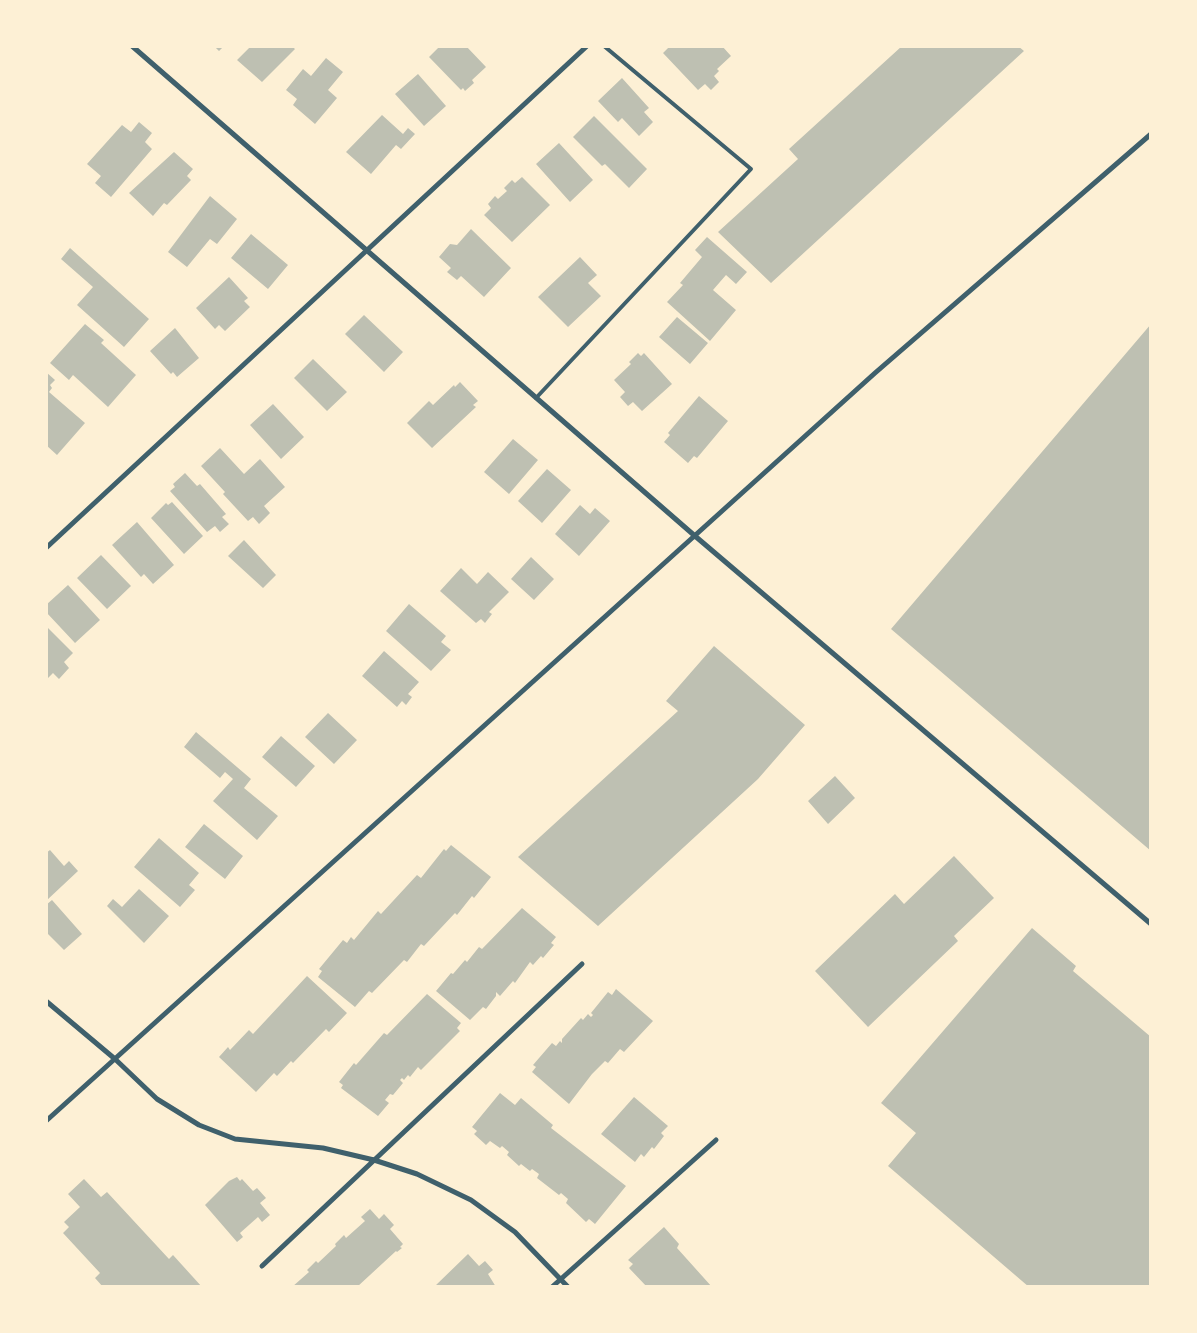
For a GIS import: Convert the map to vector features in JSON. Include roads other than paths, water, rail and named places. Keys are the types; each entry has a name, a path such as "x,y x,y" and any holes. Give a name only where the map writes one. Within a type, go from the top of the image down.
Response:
{"street":[{"path":"132,46 695,536 1151,924"},
{"path":"46,548 588,46"},
{"path":"46,1121 883,367 1151,134"},
{"path":"262,1266 582,964"},
{"path":"46,1001 115,1059 157,1100 199,1125 235,1139 323,1148 374,1160 417,1174 471,1200 515,1232 568,1287"},
{"path":"552,1287 716,1140"}],"lane":[{"path":"536,398 751,169 604,46"}]}
